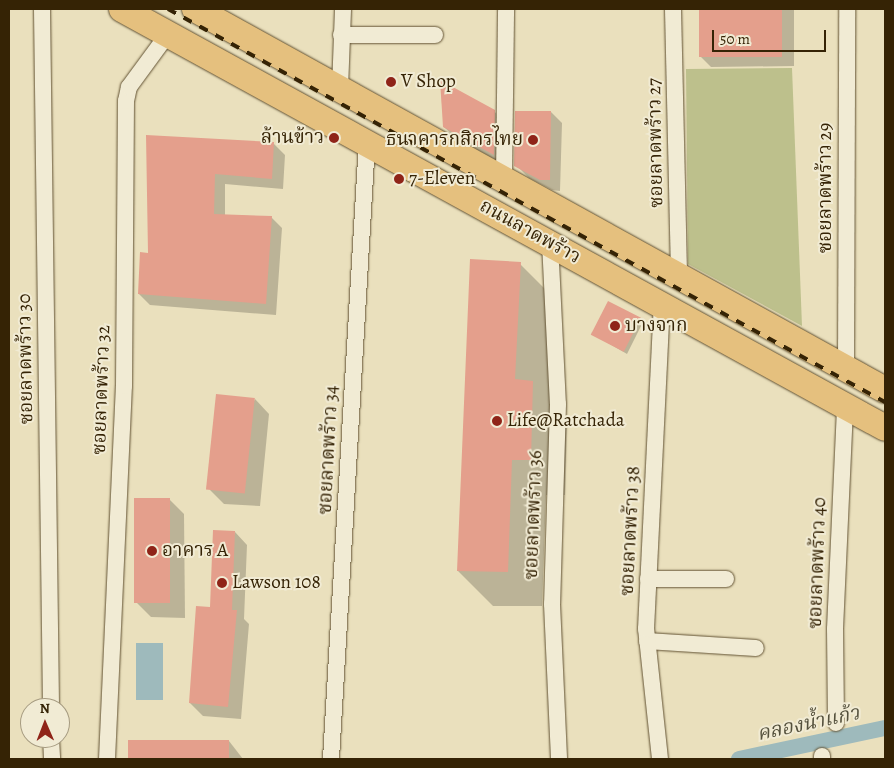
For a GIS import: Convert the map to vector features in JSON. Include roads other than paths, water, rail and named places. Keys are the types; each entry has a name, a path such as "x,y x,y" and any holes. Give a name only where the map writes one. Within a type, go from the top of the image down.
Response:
{"main road":[{"name":"ถนนลาดพร้าว","path":"122,9 550,242 885,428"},
{"name":"ถนนลาดพร้าว","path":"195,9 885,390"}],"street":[{"name":"ซอยลาดพร้าว 30","path":"42,9 51,698"},
{"path":"340,88 343,9"},
{"path":"504,178 506,9"},
{"name":"ซอยลาดพร้าว 27","path":"673,9 679,276"},
{"name":"ซอยลาดพร้าว 29","path":"846,9 846,368"},
{"name":"ซอยลาดพร้าว 32","path":"108,759 124,386 126,101 129,88 168,34"},
{"path":"342,35 435,35"},
{"name":"ซอยลาดพร้าว 34","path":"331,759 367,143"},
{"name":"ซอยลาดพร้าว 36","path":"550,242 558,404 552,604 559,759"},
{"name":"ซอยลาดพร้าว 38","path":"660,759 647,640 648,579 662,304"},
{"name":"ซอยลาดพร้าว 40","path":"836,723 835,629 844,406"},
{"path":"648,579 726,579"},
{"path":"647,640 756,648"}],"water":[{"path":"136,643 163,643 163,700 136,700"}],"waterway":[{"name":"คลองน้ำแก้ว","path":"739,759 885,728"}],"railway":[{"path":"168,9 885,402"}],"place":[{"name":"V Shop","path":"391,82"},
{"name":"ล้านข้าว","path":"334,138"},
{"name":"ธนาคารกสิกรไทย","path":"533,140"},
{"name":"7-Eleven","path":"399,179"},
{"name":"บางจาก","path":"615,326"},
{"name":"Life@Ratchada","path":"497,421"},
{"name":"อาคาร A","path":"152,551"},
{"name":"Lawson 108","path":"222,583"}]}
